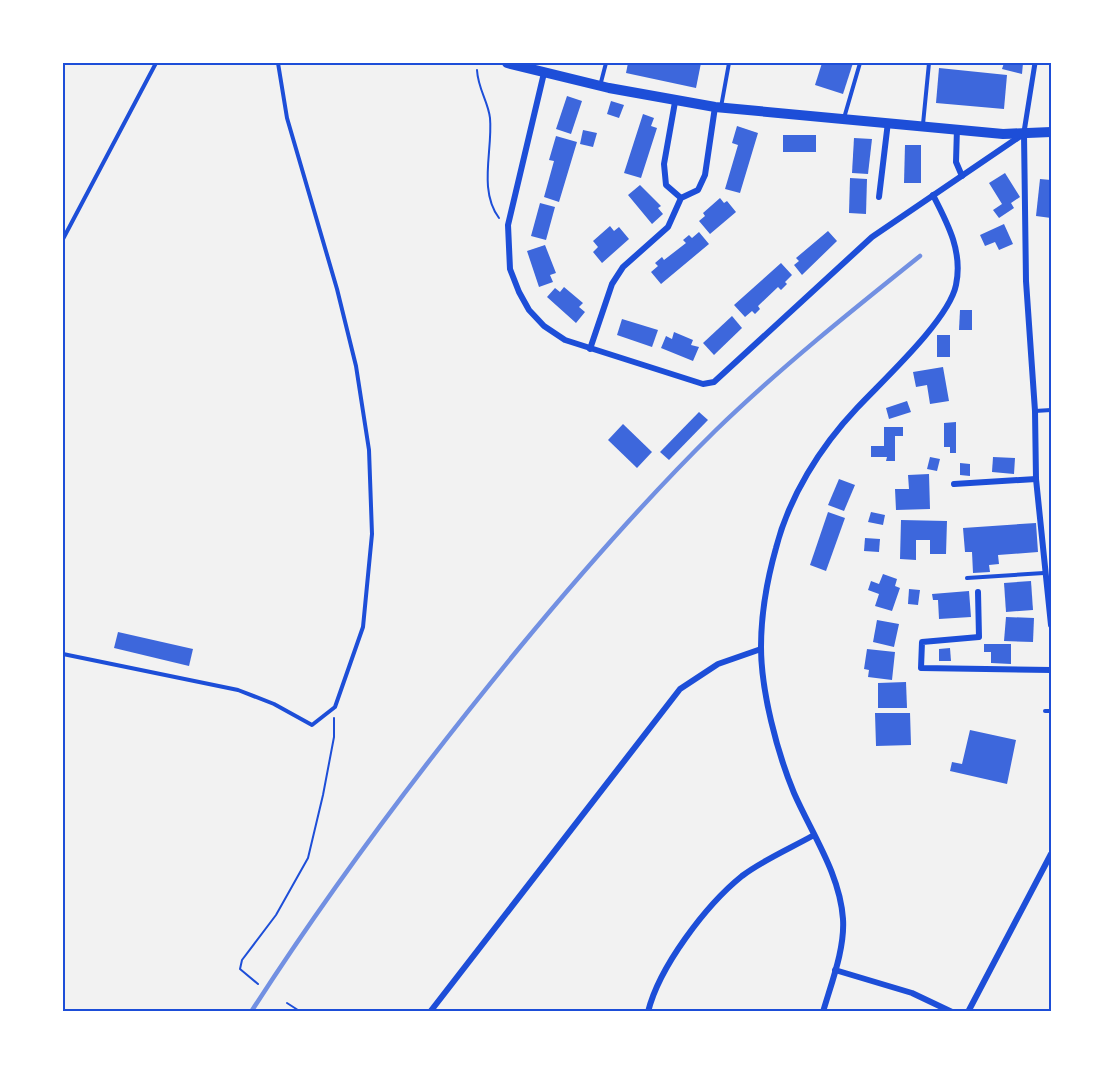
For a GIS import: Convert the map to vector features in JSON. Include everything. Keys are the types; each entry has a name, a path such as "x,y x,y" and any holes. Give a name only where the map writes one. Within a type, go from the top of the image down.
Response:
{"street":[{"path":"507,63 675,102 1024,134 1051,132"},
{"path":"1035,63 1023,123 1026,281 1035,411 1036,478 1051,625"},
{"path":"544,73 509,216 510,269 529,310 544,326 565,340 703,384 714,382 872,237 1024,134"},
{"path":"675,102 664,164 666,185 681,198"},
{"path":"590,348 612,284 623,267 668,227 681,198 698,190 705,175 718,107"},
{"path":"879,197 888,122"},
{"path":"957,128 956,162 962,176"},
{"path":"823,1012 835,970 844,922 840,896 794,791 781,753 764,680 760,649 766,595 776,547 786,516 802,483 822,452 855,410 895,369 933,324 949,303 956,287 957,248 933,195"},
{"path":"954,484 1036,478"},
{"path":"978,592 979,637 922,642 921,668 1051,670"},
{"path":"430,1012 680,689 718,664 760,649"},
{"path":"648,1012 665,973 702,916 720,896 743,875 814,835"},
{"path":"968,1012 1051,854"},
{"path":"835,970 912,993 952,1012"}],"lane":[{"path":"63,239 156,63"},
{"path":"63,654 238,690 274,704 312,725 334,707 363,627 372,534 369,450 356,366 337,289 287,118 278,63"},
{"path":"600,86 606,63"},
{"path":"718,107 729,63"},
{"path":"844,118 860,63"},
{"path":"923,125 929,63"},
{"path":"1035,411 1051,410"},
{"path":"967,578 1044,573"},
{"path":"1045,711 1051,711"}],"path":[{"path":"477,70 481,97 488,107 490,119 488,182 496,215 502,223"},
{"path":"258,984 240,969 242,960 276,915 308,858 334,737 334,707"},
{"path":"287,1003 301,1012"}],"building":[{"path":"628,63 701,63 696,88 626,73"},
{"path":"822,63 853,63 843,94 815,85"},
{"path":"1004,63 1023,63 1022,74 1002,69"},
{"path":"939,68 1007,75 1004,109 936,103"},
{"path":"567,96 582,101 571,134 556,129"},
{"path":"611,101 624,105 619,118 607,114"},
{"path":"643,114 654,118 651,126 657,128 641,178 624,173"},
{"path":"737,126 758,133 740,193 725,189 738,145 732,143"},
{"path":"583,130 597,133 593,147 580,144"},
{"path":"783,135 816,135 816,152 783,152"},
{"path":"556,136 577,142 559,202 544,197 554,161 549,160"},
{"path":"854,138 872,139 868,174 852,173"},
{"path":"905,145 921,145 921,183 904,183"},
{"path":"1005,173 1020,197 1011,203 1014,208 999,218 993,210 1002,204 989,183"},
{"path":"850,178 867,179 866,214 849,213"},
{"path":"1040,179 1051,180 1051,218 1036,216"},
{"path":"640,185 661,206 658,208 663,214 652,224 628,195"},
{"path":"720,198 724,203 727,201 736,212 710,234 699,221 705,216 703,213"},
{"path":"540,203 555,207 546,240 531,236"},
{"path":"1004,224 1013,244 999,250 995,242 985,246 980,235"},
{"path":"610,226 614,231 619,227 629,239 602,263 593,252 598,247 593,241"},
{"path":"828,231 837,241 802,275 794,265 799,261 796,258"},
{"path":"699,232 709,244 661,284 651,272 658,266 655,263 662,257 664,260 686,243 683,240 689,235 692,238"},
{"path":"545,245 556,273 550,275 553,282 539,287 527,251"},
{"path":"781,263 792,275 785,282 787,284 781,290 778,287 758,306 760,309 755,314 752,311 745,317 734,305"},
{"path":"564,287 583,303 579,307 585,312 576,323 547,297 555,288 560,292"},
{"path":"960,310 972,310 972,330 959,330"},
{"path":"732,316 742,328 714,355 703,343"},
{"path":"622,319 658,330 652,347 617,335"},
{"path":"674,332 693,340 691,345 699,347 693,361 661,348 666,336 672,339"},
{"path":"937,335 950,335 950,357 937,357"},
{"path":"943,367 949,401 930,404 927,385 916,387 913,372"},
{"path":"907,401 911,412 889,419 886,408"},
{"path":"699,412 708,420 669,460 660,452"},
{"path":"956,422 956,453 950,453 950,447 944,447 944,423"},
{"path":"623,424 652,452 637,468 608,440"},
{"path":"884,427 903,427 903,436 895,436 895,461 886,461 887,457 871,457 871,446 884,446"},
{"path":"930,457 940,459 937,471 927,469"},
{"path":"993,457 1015,458 1014,474 992,472"},
{"path":"960,463 970,464 970,476 960,475"},
{"path":"929,474 930,509 896,510 895,489 909,489 908,475"},
{"path":"839,479 855,485 844,511 828,505"},
{"path":"828,512 845,518 826,571 810,565"},
{"path":"871,512 885,515 883,525 868,522"},
{"path":"901,520 947,521 946,554 930,554 930,540 916,540 916,560 900,559"},
{"path":"1036,523 1038,552 998,555 999,564 989,565 990,572 973,573 972,552 965,552 963,528"},
{"path":"865,538 880,539 879,552 864,551"},
{"path":"883,574 897,579 895,586 900,588 892,611 875,606 879,594 868,590 871,581 879,584"},
{"path":"1031,581 1033,610 1006,612 1004,583"},
{"path":"909,589 920,590 918,605 908,604"},
{"path":"969,591 971,617 939,619 938,600 933,600 932,594"},
{"path":"1006,617 1034,618 1033,642 1004,641"},
{"path":"877,620 899,624 894,647 873,642"},
{"path":"118,632 193,649 189,666 114,648"},
{"path":"984,644 1011,644 1011,664 991,663 991,652 984,652"},
{"path":"950,648 951,661 939,661 939,649"},
{"path":"867,649 895,652 892,680 868,677 869,670 864,669"},
{"path":"906,682 907,708 878,708 878,683"},
{"path":"875,713 910,713 911,745 876,746"},
{"path":"970,730 1016,740 1007,784 950,771 952,762 962,764"}],"railway":[{"path":"251,1012 314,917 414,780 520,647 639,509 715,431 765,385 920,256"}]}
